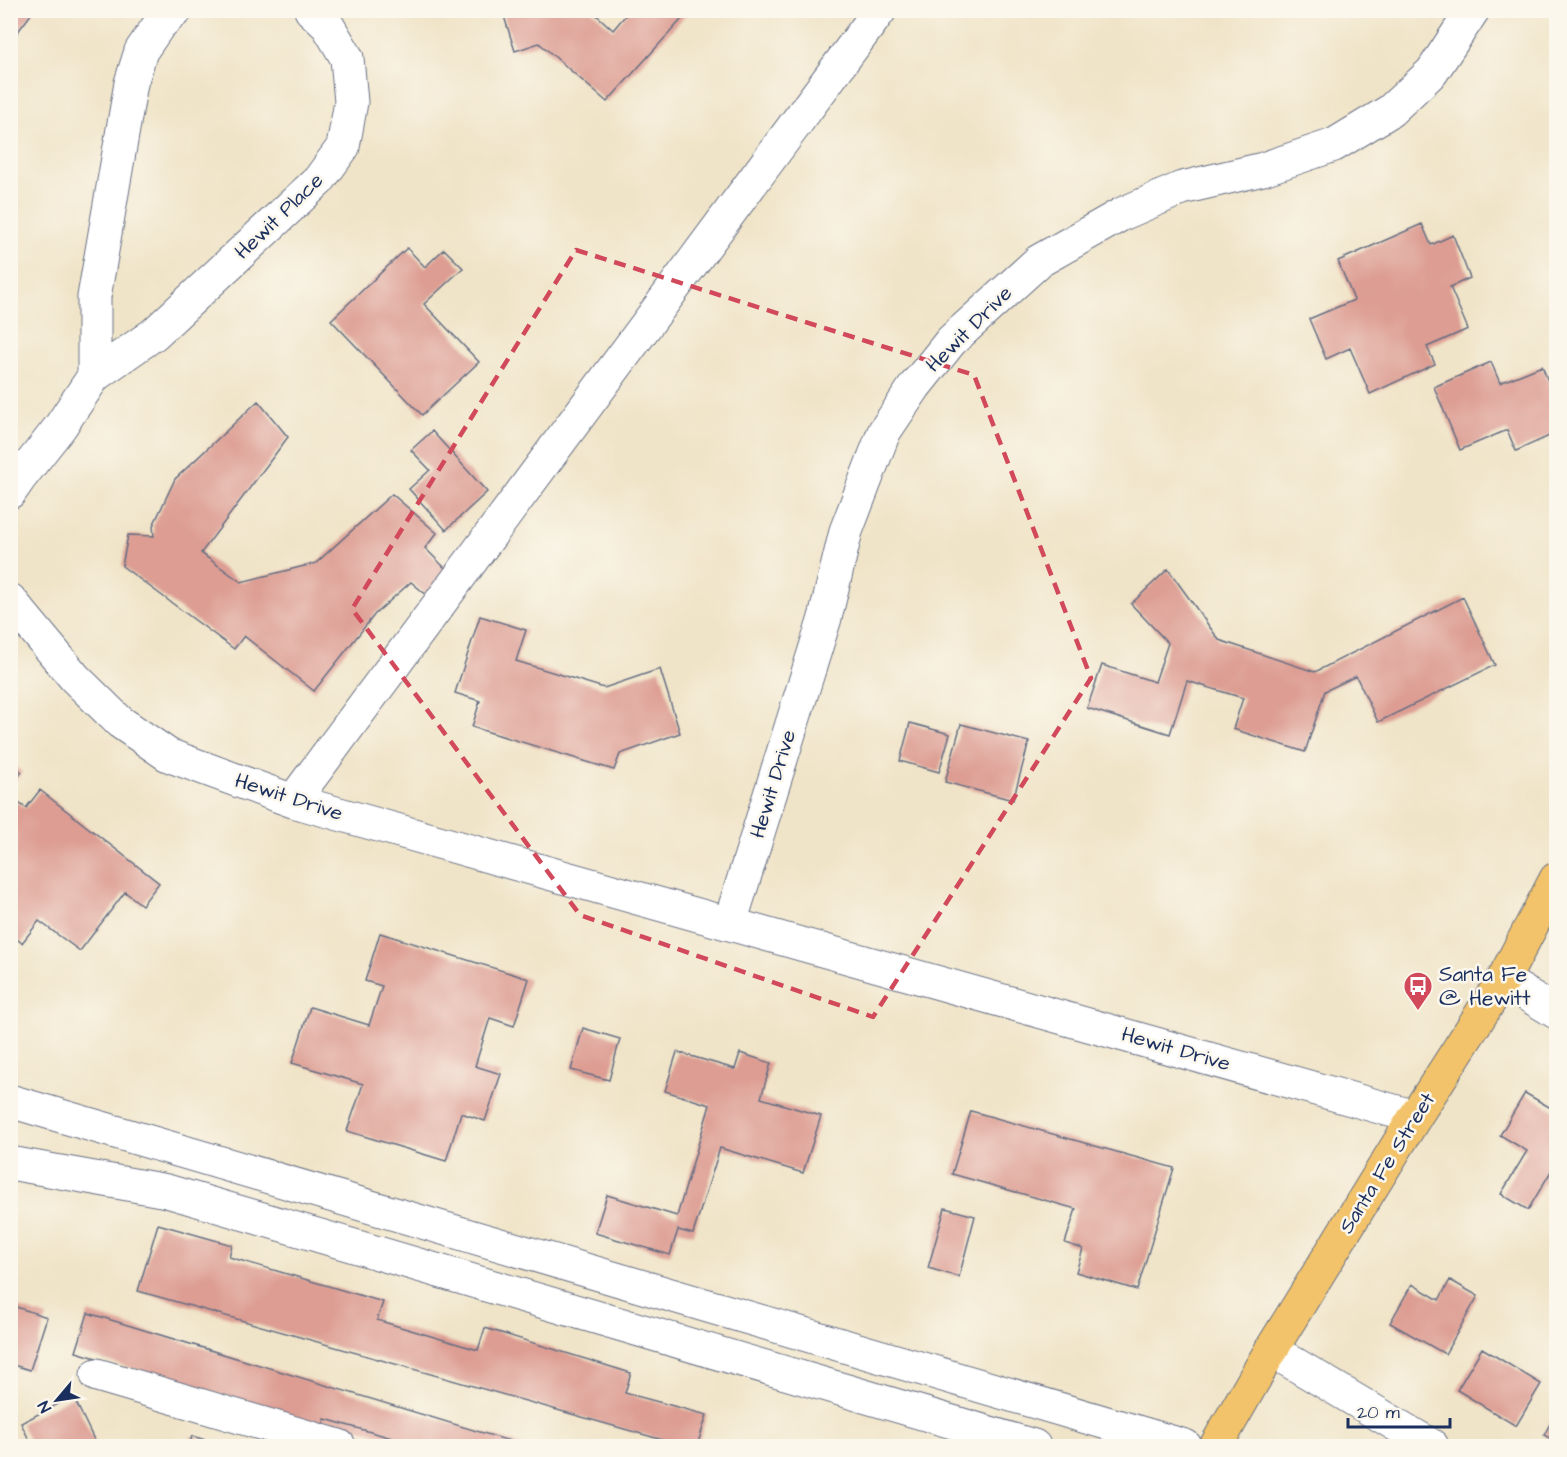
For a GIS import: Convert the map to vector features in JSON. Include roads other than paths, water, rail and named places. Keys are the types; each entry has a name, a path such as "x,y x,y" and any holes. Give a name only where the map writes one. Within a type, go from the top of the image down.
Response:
{"main road":[{"name":"Santa Fe Street","path":"1216,1446 1271,1350 1503,980 1557,879"}],"street":[{"path":"94,376 94,297 131,83 141,51 159,25 176,10"},
{"name":"Hewit Place","path":"10,492 60,427 94,376 154,334 319,180 344,147 351,102 347,58 328,26 311,10"},
{"path":"293,801 880,10"},
{"name":"Hewit Drive","path":"730,923 825,618 846,531 884,432 915,386 951,341 1039,261 1122,213 1182,188 1263,169 1334,144 1390,111 1432,72 1473,10"},
{"name":"Hewit Drive","path":"10,600 75,678 120,722 168,755 293,801 1415,1117"},
{"path":"1503,980 1557,1012"},
{"path":"10,1101 1185,1446"},
{"path":"10,1163 167,1191 1034,1446"},
{"path":"1271,1350 1432,1446"},
{"path":"97,1375 339,1446"}],"place":[{"name":"Santa Fe @ Hewitt","path":"1418,1012"}]}
